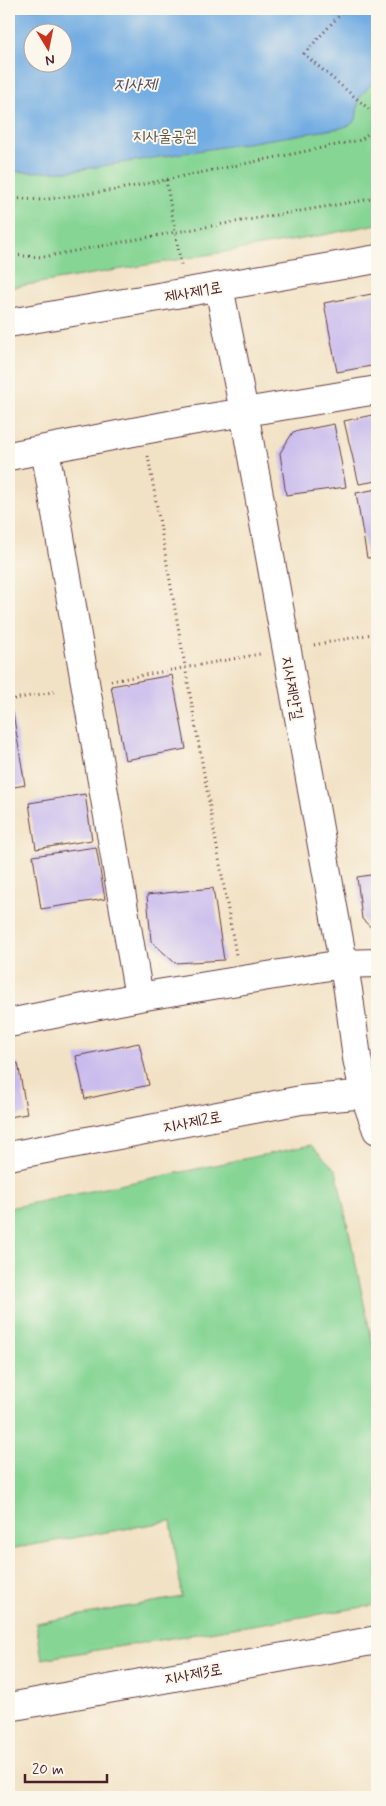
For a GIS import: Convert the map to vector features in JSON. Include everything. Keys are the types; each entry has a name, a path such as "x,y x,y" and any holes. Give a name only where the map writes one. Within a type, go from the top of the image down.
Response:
{"street":[{"name":"제사제1로","path":"9,323 377,259"},
{"name":"지사제안길","path":"219,286 244,412 348,990 357,1058 371,1093 377,1130"},
{"path":"9,456 244,412 377,390"},
{"path":"45,449 139,996"},
{"path":"9,1023 139,996 342,964 377,963"},
{"name":"지사제2로","path":"9,1156 301,1100 371,1093"},
{"name":"지사제3로","path":"9,1706 377,1640"}],"path":[{"path":"345,9 304,54 377,116"},
{"path":"9,198 41,200 115,190 361,140 377,126"},
{"path":"166,180 181,268"},
{"path":"9,255 43,257 377,198"},
{"path":"147,449 237,960"},
{"path":"312,645 377,633"},
{"path":"104,683 268,653"},
{"path":"9,700 60,691"}],"green space":[{"name":"지사울공원","path":"9,9 377,9 377,224 308,238 9,288"},
{"path":"311,1145 336,1170 377,1365 376,1605 42,1659 36,1623 182,1597 171,1521 9,1549 9,1208"}],"water":[{"name":"지사제","path":"9,9 377,9 377,82 371,84 359,99 356,120 350,125 71,171 9,171"}],"building":[{"path":"377,293 377,365 337,372 324,303"},
{"path":"377,414 377,481 359,484 344,421"},
{"path":"334,424 346,487 286,495 280,453 293,432"},
{"path":"377,489 377,557 367,558 356,493"},
{"path":"172,675 186,749 125,760 111,686"},
{"path":"13,713 25,785 9,788 9,714"},
{"path":"85,794 92,840 36,849 29,803"},
{"path":"96,847 105,899 41,909 33,856"},
{"path":"377,874 377,933 362,919 357,877"},
{"path":"213,888 224,960 175,963 151,941 147,895"},
{"path":"139,1043 149,1085 85,1099 76,1056"},
{"path":"18,1063 27,1114 9,1117 9,1065"}]}
